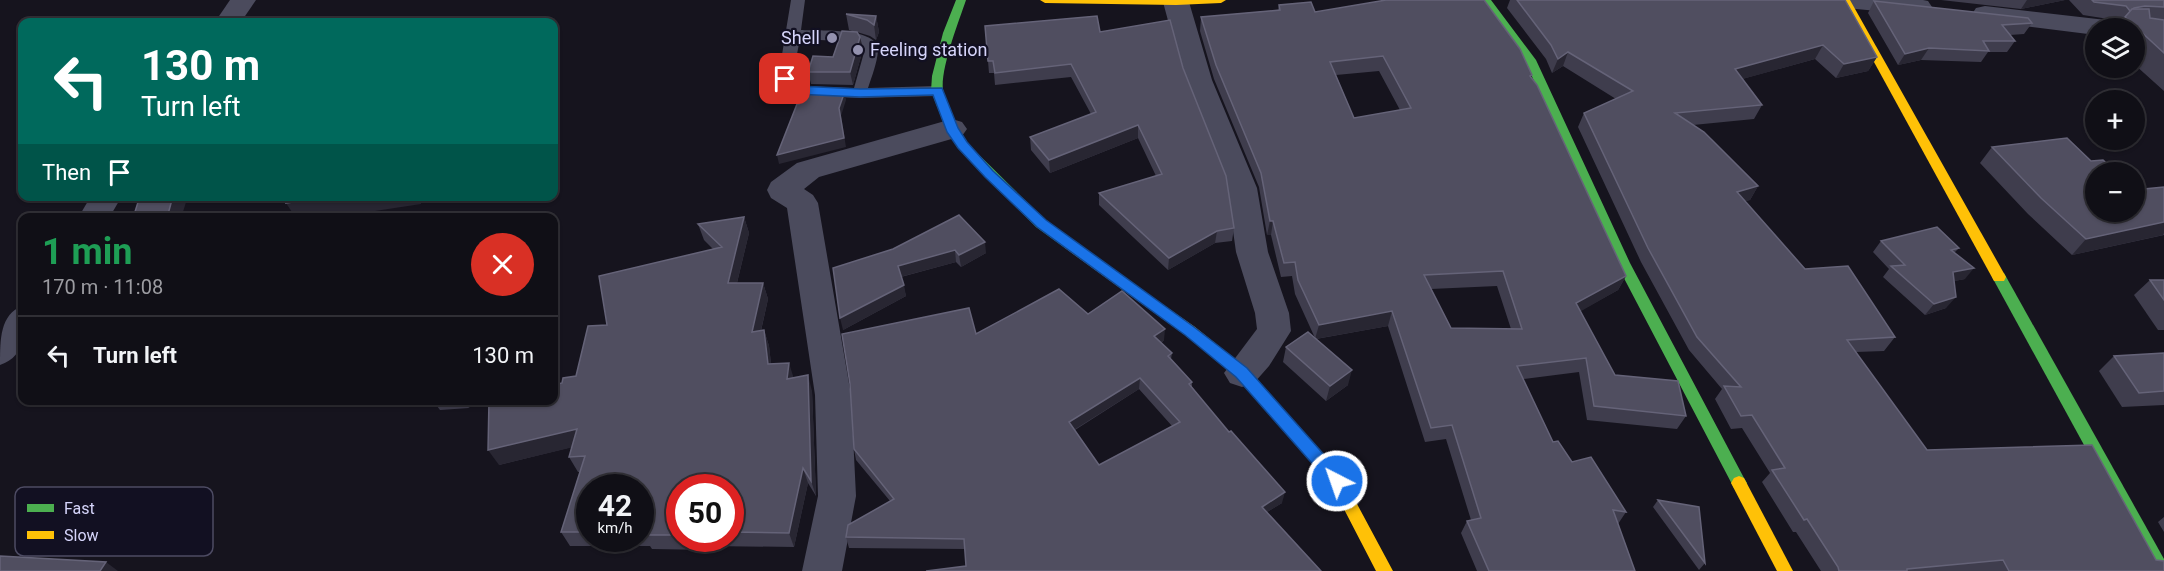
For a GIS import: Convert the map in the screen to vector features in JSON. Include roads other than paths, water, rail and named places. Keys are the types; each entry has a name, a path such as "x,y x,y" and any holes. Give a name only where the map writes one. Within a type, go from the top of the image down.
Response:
{"street":[{"path":"231,18 243,0"},
{"path":"961,0 948,33 938,76 938,91 952,129 962,145 1041,224 1190,331 1242,373 1337,481 1385,571"},
{"path":"1045,0 1176,2 1221,0"},
{"path":"1485,0 1530,60 1623,262 1785,571"},
{"path":"1845,0 2085,26"},
{"path":"1845,0 2162,571"},
{"path":"1176,2 1198,80 1242,188 1252,252 1272,313 1274,331 1242,373"},
{"path":"822,571 837,496 833,395 802,202 782,190 808,170 952,129"},
{"path":"0,351 18,325"}],"lane":[{"path":"798,0 785,79 795,90 860,93 938,91"},
{"path":"794,34 863,38 870,43 872,50 860,93"}],"place":[{"name":"Shell","path":"832,38"},
{"name":"Feeling station","path":"858,50"}]}
